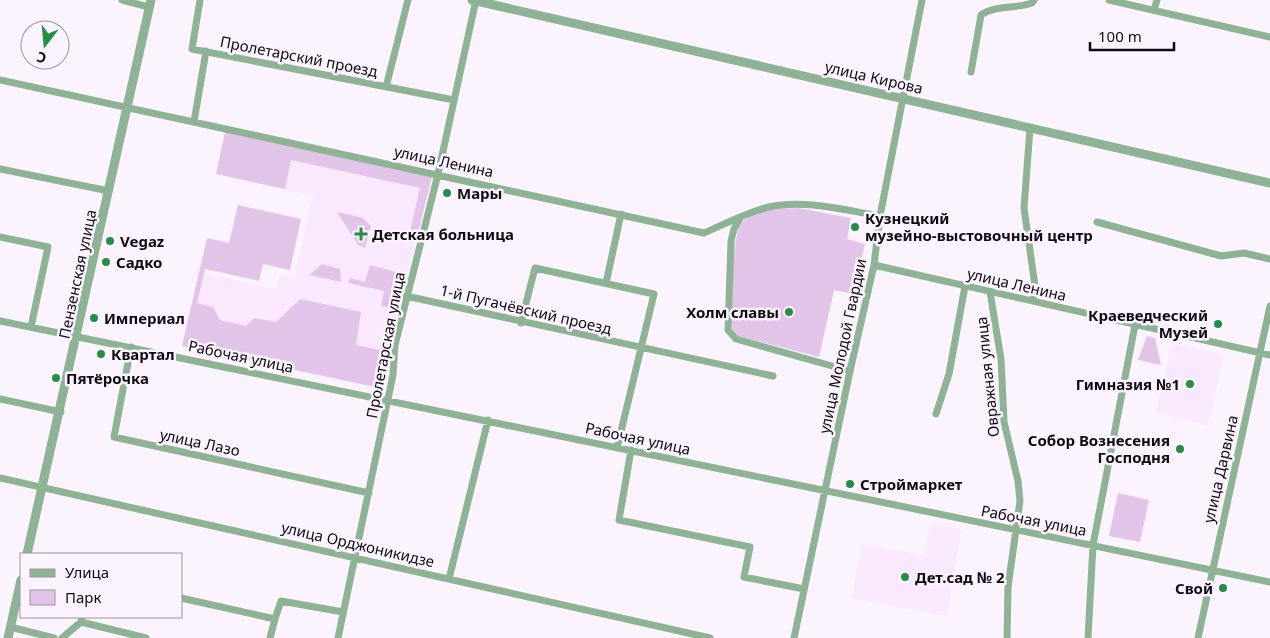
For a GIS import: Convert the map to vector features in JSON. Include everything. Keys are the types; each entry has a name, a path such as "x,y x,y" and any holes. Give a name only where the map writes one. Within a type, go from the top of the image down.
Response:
{"street":[{"path":"122,0 150,3"},
{"name":"Пролетарский проезд","path":"200,0 192,49 454,100"},
{"name":"Пролетарский проезд","path":"386,87 408,0"},
{"name":"улица Кирова","path":"475,0 1270,183"},
{"name":"Пролетарская улица","path":"338,638 388,401 393,375 395,345 438,174 475,0"},
{"name":"улица Молодой Гвардии","path":"794,638 874,265 880,216 922,0"},
{"path":"971,72 981,15 986,11 1021,7 1032,3 1034,0"},
{"path":"1109,0 1270,37"},
{"path":"1154,10 1157,0"},
{"name":"Пензенская улица","path":"27,553 61,412 150,3"},
{"name":"Пролетарский проезд","path":"194,122 206,52"},
{"name":"улица Ленина","path":"0,80 704,232 756,210 787,204 806,204 880,216"},
{"path":"1030,128 1024,208 1035,286 1033,301"},
{"path":"0,168 109,191"},
{"path":"606,283 621,214"},
{"path":"740,218 731,241 728,330 736,339 850,371"},
{"path":"1097,222 1222,256 1244,253 1270,259"},
{"path":"0,237 48,246 31,327"},
{"name":"улица Ленина","path":"874,265 1270,355"},
{"path":"521,323 534,268 654,294 616,448"},
{"path":"936,414 949,374 965,286"},
{"name":"Овражная улица","path":"990,292 1001,359 1004,422 1018,481 1020,501 1008,587 1007,638"},
{"name":"1-й Пугачёвский проезд","path":"406,296 640,349 773,376"},
{"name":"улица Дарвина","path":"1198,638 1270,306"},
{"name":"Рабочая улица","path":"0,321 1270,582"},
{"path":"1088,638 1093,545 1136,325"},
{"name":"улица Лазо","path":"131,347 114,437 369,493"},
{"path":"0,399 61,412"},
{"path":"449,579 488,420"},
{"path":"632,450 619,520 750,547 744,577 804,589"},
{"name":"улица Орджоникидзе","path":"0,478 710,638"},
{"path":"8,638 20,584"},
{"path":"182,598 275,619"},
{"path":"270,638 281,601 343,612"},
{"path":"62,638 82,619 146,638"},
{"path":"10,626 54,638"}],"shaded area":[{"name":"Детская больница","path":"225,132 432,177 380,388 182,346 199,272 276,290 280,275 294,278 313,196 216,174"},
{"name":"Гимназия №1","path":"1172,343 1224,355 1208,425 1156,413"},
{"name":"Дет.сад № 2","path":"930,523 961,530 947,616 852,598 862,544 924,555"}],"green space":[{"path":"225,132 432,177 417,237 409,236 420,188 291,160 285,189 216,174"},
{"path":"238,205 301,219 290,270 263,264 259,281 205,269 197,303 213,307 220,320 246,326 254,318 276,322 300,299 361,312 356,345 380,350 388,318 396,320 380,388 182,346 207,238 229,243"},
{"path":"799,208 851,218 847,239 865,244 856,282 863,291 863,296 834,290 819,357 738,336 732,329 734,255 739,228 743,221 762,211"},
{"path":"337,212 363,218 371,226 365,248 358,245"},
{"path":"322,264 340,269 341,282 309,275"},
{"path":"370,265 396,272 388,307 381,306 384,291 348,283 350,278 365,282"},
{"path":"1147,336 1155,338 1161,365 1138,360"},
{"path":"1118,493 1149,500 1140,542 1109,536"}],"place":[{"name":"Мары","path":"447,193"},
{"name":"Кузнецкий музейно-выстовочный центр","path":"855,227"},
{"name":"Детская больница","path":"361,234"},
{"name":"Vegaz","path":"110,241"},
{"name":"Садко","path":"106,262"},
{"name":"Холм славы","path":"789,312"},
{"name":"Империал","path":"94,318"},
{"name":"Краеведческий Музей","path":"1218,324"},
{"name":"Квартал","path":"101,354"},
{"name":"Пятёрочка","path":"56,378"},
{"name":"Гимназия №1","path":"1190,384"},
{"name":"Собор Вознесения Господня","path":"1180,449"},
{"name":"Строймаркет","path":"850,484"},
{"name":"Дет.сад № 2","path":"905,577"},
{"name":"Свой","path":"1223,588"}]}
